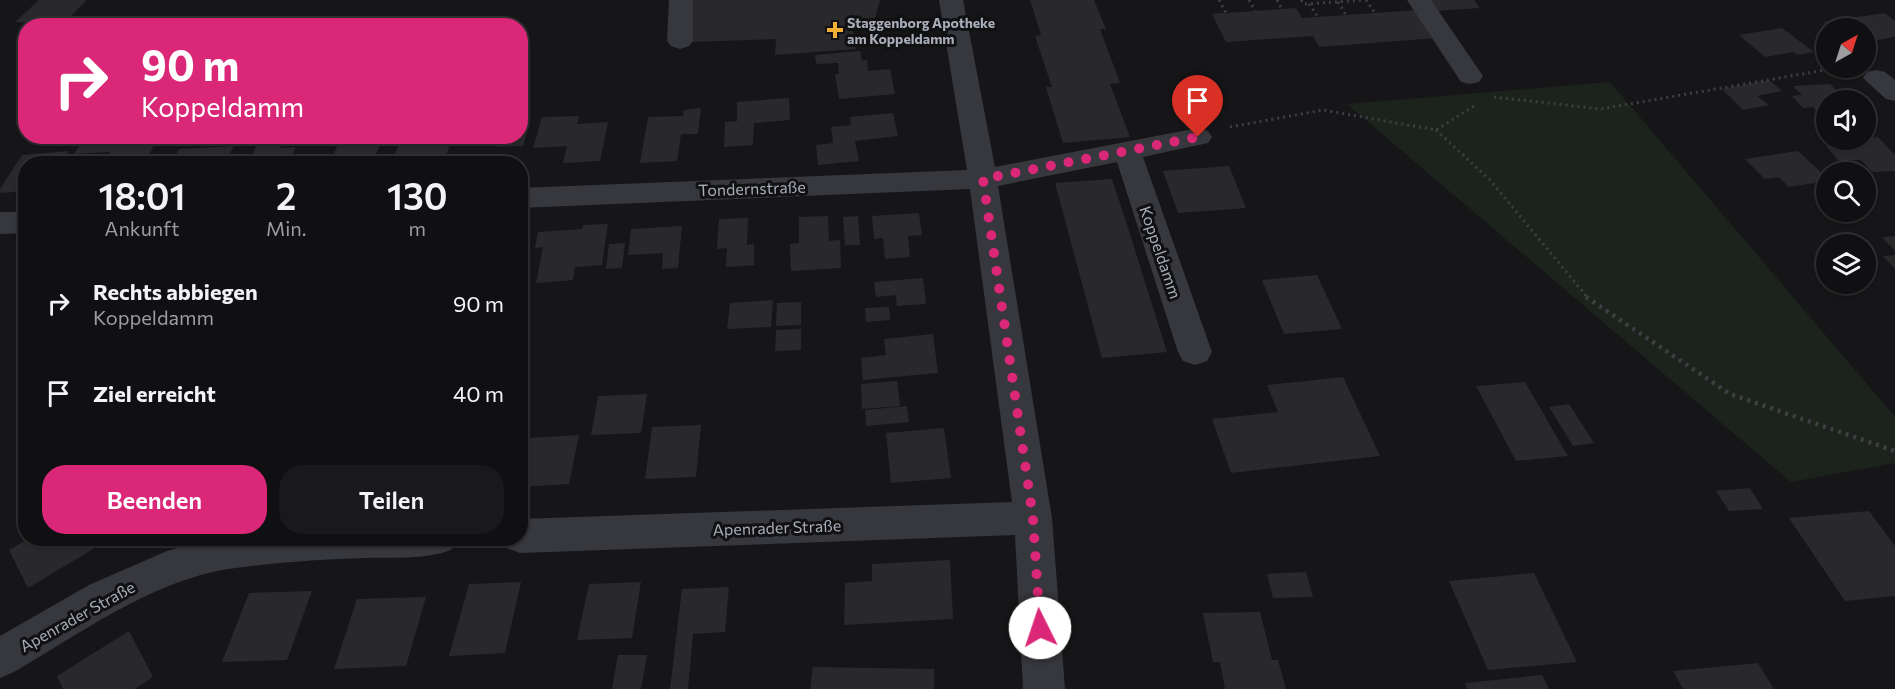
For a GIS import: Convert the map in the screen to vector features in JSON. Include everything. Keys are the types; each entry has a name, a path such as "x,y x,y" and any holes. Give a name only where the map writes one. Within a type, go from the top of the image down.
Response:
{"street":[{"path":"680,41 681,0"},
{"path":"951,0 983,179 1033,518 1044,689"},
{"path":"1419,0 1470,76"},
{"path":"983,179 1128,153 1198,137"},
{"name":"Koppeldamm","path":"1128,153 1195,352"},
{"name":"Tondernstraße","path":"528,198 983,179"},
{"path":"0,223 18,222"},
{"name":"Apenrader Straße","path":"528,536 1033,518"},
{"name":"Apenrader Straße","path":"0,658 103,598 166,569 227,552 298,546"}],"path":[{"path":"1220,0 1226,13"},
{"path":"1248,0 1255,11"},
{"path":"1277,0 1282,9"},
{"path":"1301,0 1304,4 1365,0 1375,13"},
{"path":"1338,2 1346,15"},
{"path":"1309,4 1318,17"},
{"path":"1490,97 1600,109 1816,72"},
{"path":"1436,130 1481,102"},
{"path":"1198,137 1236,124 1323,110 1436,130 1490,180 1588,299 1730,394 1895,451"}],"shaded area":[{"path":"1610,82 1895,417 1895,463 1791,482 1347,104"}],"building":[{"path":"39,0 87,0 69,18 19,18"},
{"path":"688,0 880,0 873,25 853,30 856,49 775,55 776,39 688,42"},
{"path":"1030,0 1094,0 1106,29 1100,29 1120,83 1110,84 1130,137 1063,143 1046,87 1052,87 1035,36 1041,35"},
{"path":"1425,0 1474,0 1480,8 1433,11"},
{"path":"1296,8 1302,18 1418,10 1438,38 1319,47 1313,36 1226,42 1212,14"},
{"path":"1885,13 1895,21 1895,37 1876,40 1876,18 1851,18"},
{"path":"1782,28 1814,52 1797,55 1793,52 1765,57 1739,35"},
{"path":"860,51 862,61 867,60 868,71 890,69 895,94 839,99 835,74 839,74 838,63 816,64 815,55"},
{"path":"1769,80 1782,91 1757,96 1769,105 1743,110 1722,89"},
{"path":"1830,84 1836,90 1816,90 1816,110 1813,107 1803,108 1792,96 1802,95 1793,86"},
{"path":"789,98 790,120 754,123 753,145 724,147 725,122 737,121 737,102"},
{"path":"701,108 698,134 681,134 677,161 640,163 648,117 683,116 684,110"},
{"path":"893,113 898,136 855,141 859,161 818,165 816,145 833,143 831,127 851,125 850,117"},
{"path":"579,116 577,124 608,122 600,161 563,163 567,146 533,148 542,117"},
{"path":"1876,137 1895,155 1895,171 1876,172 1876,162 1839,161 1829,150 1876,150"},
{"path":"81,144 155,144 148,156 108,156 110,152 74,154"},
{"path":"257,144 282,144 280,148 296,147 292,156 252,156"},
{"path":"338,144 380,144 375,156 333,156"},
{"path":"399,144 450,144 446,156 394,156"},
{"path":"497,144 524,144 523,146 496,147"},
{"path":"234,146 228,156 175,156 179,149"},
{"path":"69,151 66,156 22,155"},
{"path":"1798,151 1816,168 1816,183 1789,187 1779,177 1765,179 1745,159"},
{"path":"18,161 18,192 0,193 0,189"},
{"path":"1229,166 1246,208 1178,213 1163,171"},
{"path":"1112,179 1167,352 1102,358 1055,183"},
{"path":"919,213 922,235 908,236 910,257 885,259 883,238 874,239 872,216"},
{"path":"828,216 829,241 840,240 841,268 791,271 790,244 799,243 799,217"},
{"path":"858,216 860,245 845,245 843,217"},
{"path":"748,218 747,245 754,244 754,265 726,267 727,248 717,249 719,219"},
{"path":"608,224 602,265 575,267 573,280 536,283 543,247 535,248 538,232 582,229 583,225"},
{"path":"682,226 678,268 662,269 663,253 628,255 631,229"},
{"path":"1895,236 1895,251 1882,237"},
{"path":"625,243 622,268 606,269 609,244"},
{"path":"1895,255 1895,269 1883,256"},
{"path":"1317,275 1342,329 1284,334 1262,280"},
{"path":"923,278 926,304 897,306 896,295 876,297 874,282"},
{"path":"773,300 771,327 727,329 730,303"},
{"path":"801,302 801,325 776,326 777,303"},
{"path":"889,307 890,320 866,322 865,308"},
{"path":"801,329 801,350 775,351 776,330"},
{"path":"933,334 938,373 863,380 861,358 886,355 884,339"},
{"path":"1343,377 1380,456 1231,473 1212,419 1278,412 1267,385"},
{"path":"897,381 900,406 862,409 861,384"},
{"path":"1525,382 1568,456 1516,461 1476,386"},
{"path":"647,394 641,433 591,435 598,396"},
{"path":"1569,404 1594,443 1573,446 1549,407"},
{"path":"907,406 909,422 866,426 865,410"},
{"path":"701,425 696,477 645,479 652,427"},
{"path":"944,428 951,478 891,483 886,433"},
{"path":"579,435 569,484 528,487 529,438"},
{"path":"1750,488 1763,509 1729,511 1716,491"},
{"path":"1869,511 1895,546 1895,596 1845,601 1789,518"},
{"path":"18,545 91,546 93,549 28,588 9,550"},
{"path":"950,560 953,619 844,625 845,583 872,581 872,564"},
{"path":"1306,572 1313,597 1273,598 1267,574"},
{"path":"1534,573 1577,662 1488,670 1449,581"},
{"path":"521,582 505,653 449,656 469,584"},
{"path":"641,582 632,638 577,640 589,584"},
{"path":"729,587 725,632 693,634 688,689 670,689 682,589"},
{"path":"312,591 287,660 222,662 249,593"},
{"path":"426,597 406,666 334,669 357,599"},
{"path":"1260,612 1272,660 1278,660 1286,689 1225,689 1220,662 1213,662 1203,613"},
{"path":"129,631 153,677 135,689 63,689 57,676"},
{"path":"618,655 647,655 641,689 612,689"},
{"path":"1758,663 1774,689 1683,689 1673,671"},
{"path":"813,667 934,669 934,689 810,689"},
{"path":"1542,675 1549,689 1467,689 1465,683"}],"place":[{"name":"Staggenborg Apotheke am Koppeldamm","path":"835,30"}],"route":[{"path":"1040,628 1033,518 983,179 1128,153 1198,137"}]}
